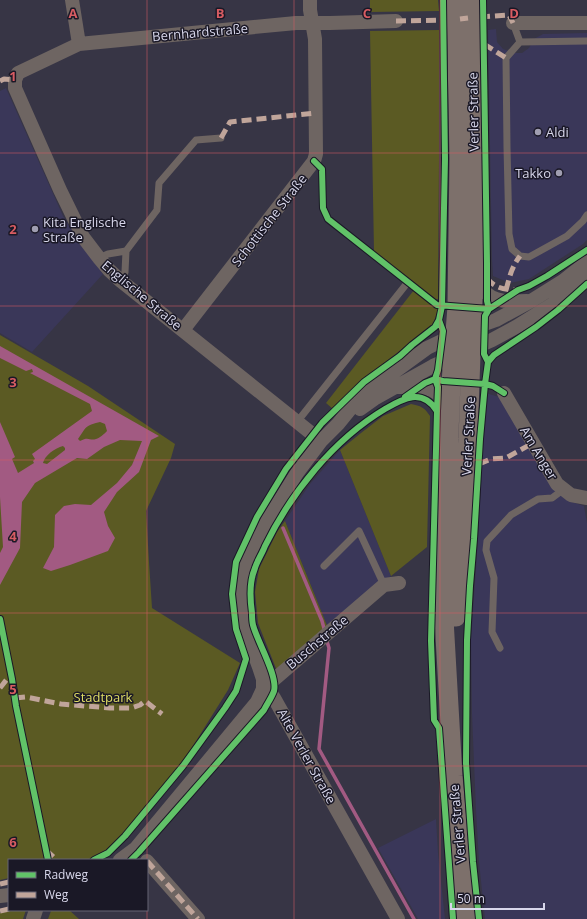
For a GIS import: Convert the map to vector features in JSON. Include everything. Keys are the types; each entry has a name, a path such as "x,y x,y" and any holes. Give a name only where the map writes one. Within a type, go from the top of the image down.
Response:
{"main road":[{"name":"Verler Straße","path":"456,0 459,159 457,307 450,414 445,539 444,618 454,784 466,919"},
{"name":"Verler Straße","path":"451,728 472,349 474,270 471,0"}],"street":[{"path":"72,0 79,44"},
{"name":"Schottische Straße","path":"183,330 314,161 316,154 315,39 310,10 310,0"},
{"name":"Bernhardstraße","path":"15,80 18,73 79,44 296,23 396,21"},
{"path":"513,23 587,23"},
{"name":"Englische Straße","path":"15,80 15,88 60,190 84,237 109,270 321,441"},
{"path":"263,689 263,679 244,626 240,594 245,565 267,521 297,473 321,441 368,391 427,348 454,335 496,320 563,281 587,262"},
{"path":"474,270 481,289 490,296 506,302 531,301"},
{"path":"338,424 374,399 433,366 492,340 516,327 553,304 587,276"},
{"path":"396,387 419,387 438,393 446,404 450,414"},
{"name":"Am Anger","path":"504,394 557,484 572,495 587,498"},
{"path":"384,585 399,583"},
{"name":"Buschstraße","path":"121,859 136,848 257,702 263,689 384,585"},
{"name":"Alte Verler Straße","path":"263,689 274,698 398,919"},
{"path":"136,848 146,859"},
{"path":"148,861 198,919"}],"lane":[{"path":"513,23 520,42"},
{"path":"587,41 520,42 506,58 509,234 512,250 520,256 529,257 567,236 583,221 587,215"},
{"path":"122,281 125,272 126,251 157,210 159,183 196,140 221,138"},
{"path":"99,258 108,254 126,251"},
{"path":"297,422 408,282"},
{"path":"500,648 492,632 494,578 486,550 487,541 511,515 538,499 552,498 564,489"},
{"path":"324,566 359,531 384,585"}],"shaded area":[{"path":"496,29 497,42 503,49 514,53 522,53 529,48 534,39 543,34 587,33 587,240 529,279 510,283 493,276 492,259 488,30"},
{"name":"Kita Englische Straße","path":"6,88 63,216 79,242 103,274 32,352 0,333 0,91"},
{"path":"0,346 159,436 151,440 139,472 117,492 104,512 108,526 115,538 108,551 51,571 43,568 54,547 55,515 64,506 75,504 91,505 117,483 132,465 142,441 120,440 104,447 87,459 77,458 35,483 22,502 20,548 0,585 0,553 3,547 0,497 0,422 15,457 12,459 18,473 34,463 33,461 35,459 32,454 92,411 90,404 30,373 33,372 32,369 26,371 0,358","holes":["100,422 105,424 107,431 102,436 80,441 78,439 87,427","63,446 65,450 47,464 43,463 51,452"]},
{"path":"486,393 499,397 569,501 584,506 587,523 587,919 485,919 479,862 476,810 471,640"},
{"path":"340,450 391,576 328,628 285,521 310,484"},
{"path":"436,819 445,919 418,919 378,848"}],"green space":[{"path":"370,0 438,0 439,11 370,12"},
{"path":"439,30 438,299 435,300 374,251 370,31"},
{"path":"414,290 438,309 433,325 361,381 333,409 326,403"},
{"name":"Stadtpark","path":"0,335 88,386 175,444 171,458 146,511 152,608 240,663 228,690 181,765 123,834 106,850 89,859 8,859 8,878 0,880"},
{"path":"411,404 422,407 430,416 427,547 391,576 340,450 383,416"},
{"path":"285,521 328,628 277,671 258,623 255,592 259,569 277,532"},
{"path":"26,911 23,919 0,919 0,913"},
{"path":"51,911 70,911 79,919 48,919"}],"waterway":[{"path":"283,528 322,621 325,632"},
{"path":"326,638 329,648 319,749 414,919"}],"marked path":[{"path":"480,17 509,15 513,23"},
{"path":"460,19 468,18"},
{"path":"396,21 446,20"},
{"path":"484,44 506,58"},
{"path":"0,81 4,79 15,80"},
{"path":"221,138 230,122 316,113"},
{"path":"506,290 513,268 520,256"},
{"path":"487,278 500,288 517,290"},
{"path":"479,464 491,459 506,458 533,443"},
{"path":"0,688 7,679 12,679"},
{"path":"15,698 26,697 61,704 110,708 131,708 140,705 145,701 162,714"},
{"path":"46,850 56,859"},
{"path":"148,862 198,919"},
{"path":"0,884 8,882"},
{"path":"0,911 8,909"}],"cycle path":[{"path":"96,859 108,853 125,836 183,766 236,691 246,659 236,629 232,594 236,562 257,517 286,469 322,423 364,382 400,356 435,327 439,320 442,306 445,159 443,0"},
{"path":"483,0 487,301 489,309 518,290 547,276 587,250"},
{"path":"314,161 322,169 323,208 328,219 437,305 489,309 485,316 484,354 488,362"},
{"path":"479,919 473,862 466,763 467,640 480,439 488,362 494,355 536,327 558,310 587,284"},
{"path":"439,320 443,331 438,370 435,379 485,384 493,386 504,393"},
{"path":"405,397 425,383 435,379 438,387 437,411"},
{"path":"132,859 264,710 274,691 273,677 255,632 250,596 253,573 275,526 315,469 348,436 366,422 399,401 412,397 419,397 425,399 437,411 431,641 434,720 439,728 453,919"},
{"path":"0,619 16,706 48,859"}],"place":[{"name":"Aldi","path":"538,132"},
{"name":"Takko","path":"559,173"},
{"name":"Kita Englische Straße","path":"35,229"}]}
